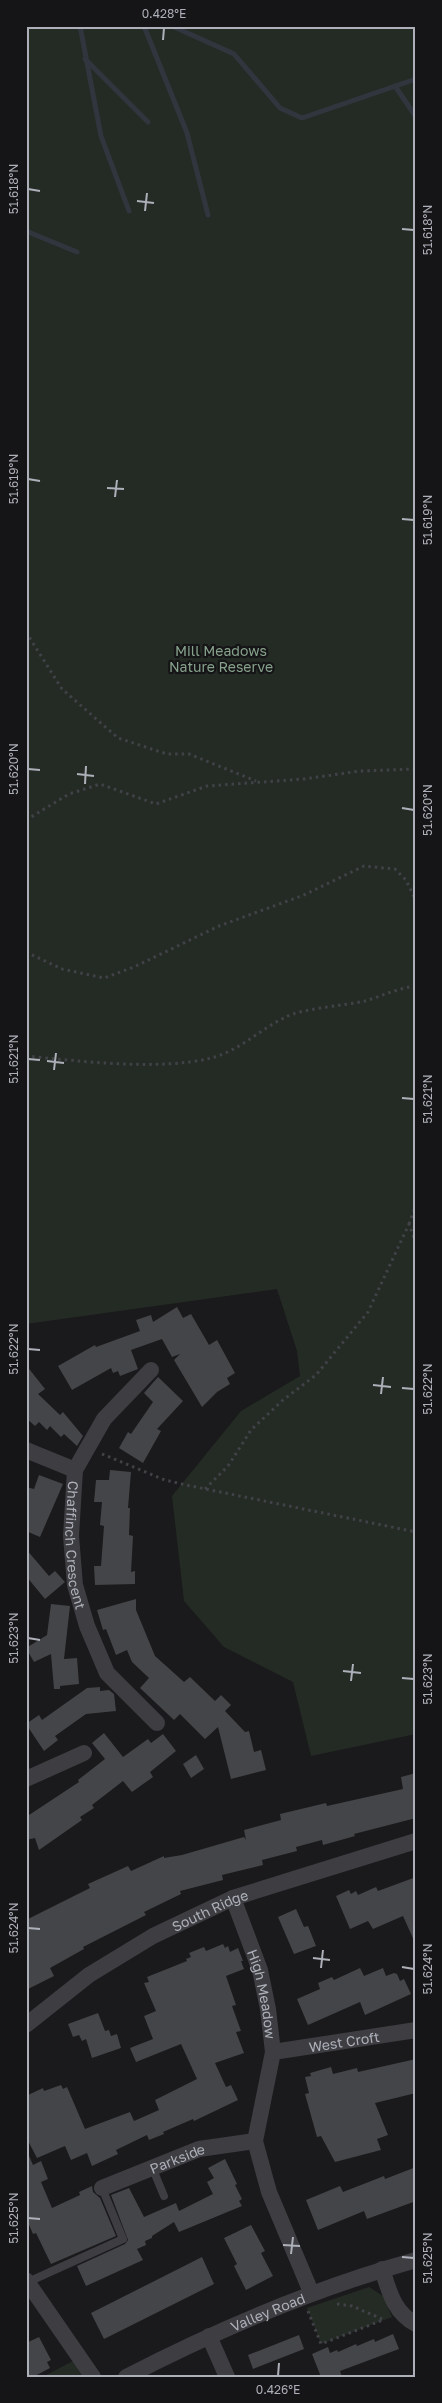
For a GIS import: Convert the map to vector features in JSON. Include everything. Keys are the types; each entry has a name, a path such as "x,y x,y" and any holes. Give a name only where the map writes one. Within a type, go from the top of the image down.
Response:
{"street":[{"name":"Chaffinch Crescent","path":"150,1370 104,1420 75,1470 71,1536 75,1585 87,1626 107,1673 157,1723"},
{"path":"26,1450 75,1470"},
{"path":"27,1777 84,1754"},
{"name":"South Ridge","path":"26,2025 89,1975 153,1936 233,1898 416,1841"},
{"name":"High Meadow","path":"233,1898 260,1970 268,2009 273,2052 255,2141 269,2192 307,2294"},
{"name":"West Croft","path":"273,2052 416,2030"},
{"name":"Parkside","path":"102,2188 199,2149 255,2141"},
{"name":"Valley Road","path":"126,2377 209,2336 307,2294 382,2269 416,2260"},
{"path":"382,2269 392,2299 400,2313 413,2322"},
{"path":"27,2281 93,2377"},
{"path":"209,2336 227,2377"}],"lane":[{"path":"152,2167 164,2196"},
{"path":"27,2281 123,2238 102,2188"}],"path":[{"path":"26,632 62,689 118,738 167,754 189,754 258,782"},
{"path":"26,820 69,794 100,784 156,804 207,786 304,779 360,772 416,769"},
{"path":"26,952 62,969 104,978 134,967 220,926 304,895 364,866 394,869 406,880 416,901"},
{"path":"26,1056 84,1062 145,1064 183,1063 212,1058 234,1050 285,1017 367,1000 416,986"},
{"path":"205,1490 228,1466 250,1430 283,1400 316,1374 368,1312 416,1206"},
{"path":"409,1224 416,1243"},
{"path":"88,1448 165,1480 205,1490 416,1532"},
{"path":"307,2294 321,2344 384,2320"},
{"path":"307,2294 323,2302 352,2306 400,2326 413,2322"}],"green space":[{"name":"Mill Meadows Nature Reserve","path":"26,26 416,26 416,1734 311,1756 293,1682 224,1647 184,1601 172,1496 241,1411 300,1376 297,1351 277,1289 26,1324"},
{"path":"369,2287 383,2296 392,2317 321,2344 307,2308"},
{"path":"81,2357 93,2377 42,2377"}],"building":[{"path":"177,1307 183,1318 191,1314 209,1345 217,1340 235,1373 227,1378 230,1384 217,1392 202,1407 174,1360 180,1354 172,1357 162,1339 131,1350 138,1369 120,1376 118,1371 113,1373 111,1368 72,1390 58,1366 95,1345 96,1347 140,1331 136,1320 151,1315 153,1322"},
{"path":"26,1365 45,1389 38,1394 60,1415 63,1412 83,1436 77,1446 64,1434 61,1437 50,1426 47,1430 39,1422 35,1426 26,1418"},
{"path":"158,1377 183,1401 157,1429 161,1431 143,1463 119,1448 128,1432 131,1434 153,1402 144,1393"},
{"path":"110,1470 131,1472 128,1508 130,1508 129,1535 133,1536 131,1572 135,1571 135,1584 95,1585 94,1566 101,1566 104,1526 100,1525 102,1502 94,1502 96,1480 109,1480"},
{"path":"39,1475 63,1484 40,1537 26,1531 26,1487 34,1489"},
{"path":"26,1549 49,1576 55,1571 65,1582 45,1599 26,1576"},
{"path":"136,1599 136,1610 155,1656 184,1682 190,1677 215,1701 221,1695 231,1705 225,1711 245,1732 249,1731 254,1752 261,1750 266,1770 231,1779 218,1727 205,1739 180,1714 174,1720 140,1688 149,1678 132,1662 127,1650 116,1655 106,1629 103,1630 97,1610"},
{"path":"51,1604 70,1606 64,1659 77,1658 79,1684 60,1686 60,1689 54,1689 51,1654 34,1662 26,1648 47,1635"},
{"path":"100,1687 100,1691 109,1690 114,1694 116,1711 86,1714 55,1736 58,1740 44,1751 26,1724 39,1715 42,1720 87,1688"},
{"path":"104,1733 123,1757 148,1739 151,1743 163,1734 176,1751 150,1772 153,1777 132,1792 123,1781 92,1805 94,1808 80,1817 82,1820 39,1850 35,1838 26,1840 26,1817 79,1782 78,1780 105,1759 92,1743"},
{"path":"196,1755 204,1769 191,1778 183,1764"},
{"path":"416,1773 416,1818 354,1834 355,1836 323,1845 322,1840 296,1847 297,1851 262,1860 263,1865 222,1875 223,1880 180,1891 181,1894 144,1912 146,1915 83,1947 84,1949 50,1968 54,1976 26,1990 26,1920 90,1888 88,1884 128,1866 131,1871 164,1856 164,1858 182,1855 244,1837 246,1840 244,1830 281,1820 280,1814 326,1803 327,1806 403,1789 401,1777"},
{"path":"416,1877 416,1945 403,1916 373,1929 368,1921 350,1929 336,1896 349,1890 351,1894 356,1891 358,1895 376,1887 378,1891"},
{"path":"296,1909 304,1927 308,1926 316,1946 294,1954 278,1917"},
{"path":"223,1944 225,1948 228,1946 230,1952 238,1948 243,1961 241,1961 244,1969 226,1976 236,2005 232,2006 241,2031 236,2032 244,2053 215,2063 226,2087 231,2085 238,2100 194,2121 193,2119 163,2132 164,2134 149,2140 147,2135 116,2150 118,2154 92,2166 87,2153 71,2160 65,2146 37,2158 26,2137 26,2096 43,2088 44,2091 61,2085 63,2089 67,2087 85,2129 130,2112 134,2121 159,2110 155,2100 197,2079 181,2044 136,2062 130,2048 153,2039 144,2016 156,2011 144,1983 149,1982 147,1977 187,1961 186,1959 191,1957 189,1953 204,1947 206,1951"},
{"path":"360,1968 364,1976 383,1968 386,1976 394,1973 397,1974 400,1981 404,1979 411,1994 365,2015 360,2002 308,2025 297,1999 320,1989 318,1983 332,1977 334,1980"},
{"path":"98,2013 105,2031 109,2030 111,2036 117,2034 121,2048 92,2058 86,2039 82,2041 79,2035 73,2037 68,2024"},
{"path":"416,2059 416,2093 375,2103 388,2135 377,2139 381,2150 335,2162 321,2136 317,2137 305,2094 309,2093 305,2077 311,2076 310,2073 331,2067 333,2074 357,2068 358,2072"},
{"path":"26,2149 33,2165 41,2161 48,2179 41,2182 52,2208 80,2195 79,2192 92,2186 93,2192 100,2198 116,2236 51,2264 36,2233 33,2234 26,2218"},
{"path":"225,2159 237,2184 235,2185 242,2199 239,2201 242,2206 179,2232 174,2222 145,2241 146,2245 137,2249 143,2260 86,2286 77,2266 125,2244 128,2240 111,2195 129,2188 144,2217 176,2203 179,2211 213,2194 207,2182 214,2178 208,2168"},
{"path":"416,2167 416,2201 367,2219 364,2211 318,2230 306,2200 340,2186 343,2192 384,2176 385,2179"},
{"path":"251,2225 265,2251 261,2253 273,2276 246,2290 234,2266 237,2264 224,2238"},
{"path":"202,2257 214,2284 104,2339 91,2313"},
{"path":"393,2334 399,2349 340,2371 342,2377 321,2377 312,2354 328,2347 330,2353 337,2350 338,2352 374,2339 375,2342"},
{"path":"299,2335 304,2349 253,2369 248,2355"},
{"path":"39,2337 51,2360 47,2362 50,2368 33,2377 26,2377 26,2343"}],"waterway":[{"path":"80,26 101,136 129,211"},
{"path":"144,26 187,133 208,215"},
{"path":"172,26 234,54 280,108 302,118 416,79"},
{"path":"85,59 148,122"},
{"path":"395,86 416,117"},
{"path":"26,231 77,252"}]}
